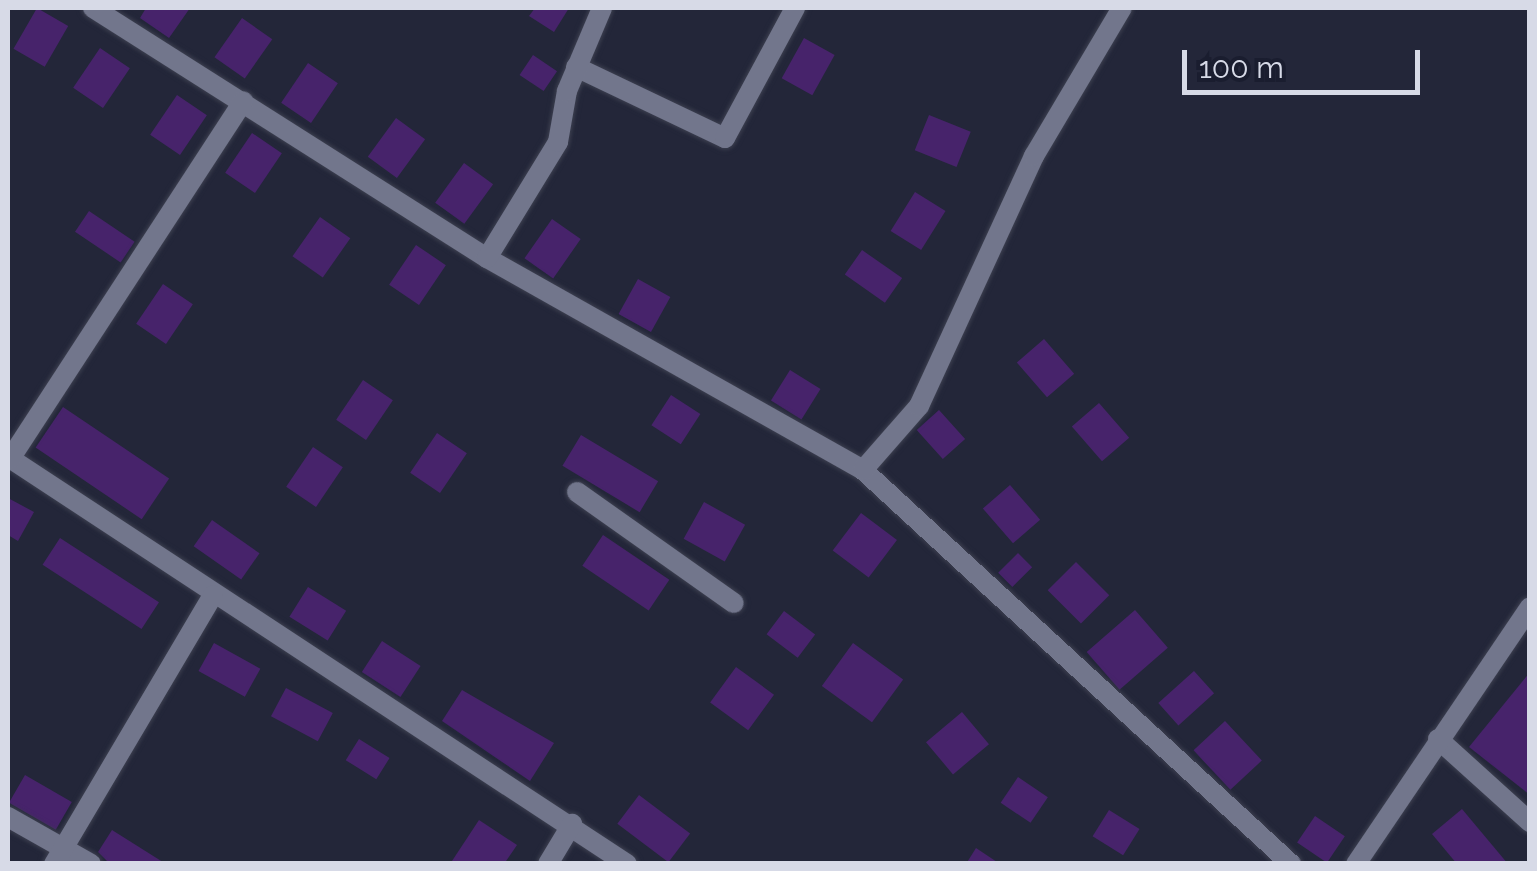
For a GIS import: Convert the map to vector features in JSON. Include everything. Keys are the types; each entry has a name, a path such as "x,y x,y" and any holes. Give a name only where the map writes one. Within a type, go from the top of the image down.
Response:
{"street":[{"path":"93,8 487,258 863,470 1291,864"},
{"path":"487,258 558,142 576,67 602,8"},
{"path":"576,67 725,138 794,8"},
{"path":"863,470 927,391 1034,156 1122,8"},
{"path":"243,101 9,458 628,864"},
{"path":"577,492 734,604"},
{"path":"59,854 213,595"},
{"path":"1356,864 1530,607"},
{"path":"1438,739 1530,822"},
{"path":"8,817 59,854 91,864"},
{"path":"548,864 572,824"}],"building":[{"path":"37,8 68,26 45,67 14,49"},
{"path":"146,8 190,8 169,38 140,18"},
{"path":"535,8 569,8 554,32 529,16"},
{"path":"242,18 272,39 245,79 214,57"},
{"path":"804,38 835,55 812,95 782,78"},
{"path":"100,48 130,68 103,108 73,88"},
{"path":"533,55 557,71 544,91 520,75"},
{"path":"308,63 338,83 311,123 281,103"},
{"path":"177,95 207,115 180,155 150,135"},
{"path":"929,115 971,132 956,167 915,150"},
{"path":"396,118 425,139 397,178 368,157"},
{"path":"252,133 282,153 255,193 225,173"},
{"path":"464,163 493,184 464,224 435,203"},
{"path":"915,192 946,211 921,250 891,231"},
{"path":"89,211 135,242 121,262 75,232"},
{"path":"320,217 350,238 323,278 292,256"},
{"path":"552,219 581,239 553,278 524,258"},
{"path":"416,245 446,265 419,305 389,285"},
{"path":"862,250 902,278 885,303 845,275"},
{"path":"638,279 670,297 651,332 619,314"},
{"path":"163,284 193,304 166,344 136,324"},
{"path":"1044,339 1074,374 1047,397 1017,363"},
{"path":"790,370 821,389 801,420 771,401"},
{"path":"363,380 393,400 366,440 336,420"},
{"path":"671,395 700,414 681,444 651,425"},
{"path":"1099,403 1129,438 1102,461 1072,427"},
{"path":"63,407 169,479 142,519 36,448"},
{"path":"939,410 965,439 943,459 917,430"},
{"path":"437,433 467,453 440,493 410,473"},
{"path":"581,435 658,481 640,512 562,466"},
{"path":"313,447 343,467 316,507 286,487"},
{"path":"1010,485 1040,520 1013,543 983,509"},
{"path":"8,498 34,512 18,541 8,535"},
{"path":"704,502 745,525 725,562 684,539"},
{"path":"861,513 897,540 869,578 833,551"},
{"path":"212,520 260,553 241,579 194,546"},
{"path":"603,535 669,580 649,610 582,566"},
{"path":"60,538 159,602 142,629 43,565"},
{"path":"1018,553 1032,567 1012,587 998,573"},
{"path":"1076,562 1109,595 1081,624 1048,590"},
{"path":"308,587 346,611 328,641 289,617"},
{"path":"1135,610 1168,648 1120,690 1087,652"},
{"path":"784,611 815,634 798,658 767,634"},
{"path":"382,641 421,666 400,697 362,672"},
{"path":"214,643 260,669 245,697 198,671"},
{"path":"853,643 903,679 872,722 822,686"},
{"path":"736,667 774,695 748,730 710,703"},
{"path":"1194,671 1214,693 1178,725 1158,703"},
{"path":"1530,672 1530,795 1469,747"},
{"path":"286,688 333,713 318,741 271,716"},
{"path":"462,690 554,743 530,781 442,721"},
{"path":"962,712 989,744 953,774 926,742"},
{"path":"1225,721 1262,760 1230,790 1194,750"},
{"path":"359,739 390,758 376,779 346,760"},
{"path":"25,775 72,802 56,830 9,803"},
{"path":"1018,777 1048,797 1031,823 1001,803"},
{"path":"639,795 690,834 668,862 617,824"},
{"path":"1462,809 1508,864 1457,864 1432,834"},
{"path":"1109,810 1140,829 1123,855 1093,836"},
{"path":"1315,816 1345,836 1327,863 1297,843"},
{"path":"479,820 517,845 504,864 450,864"},
{"path":"112,830 166,864 110,864 98,852"},
{"path":"976,848 1000,864 966,864"}]}
